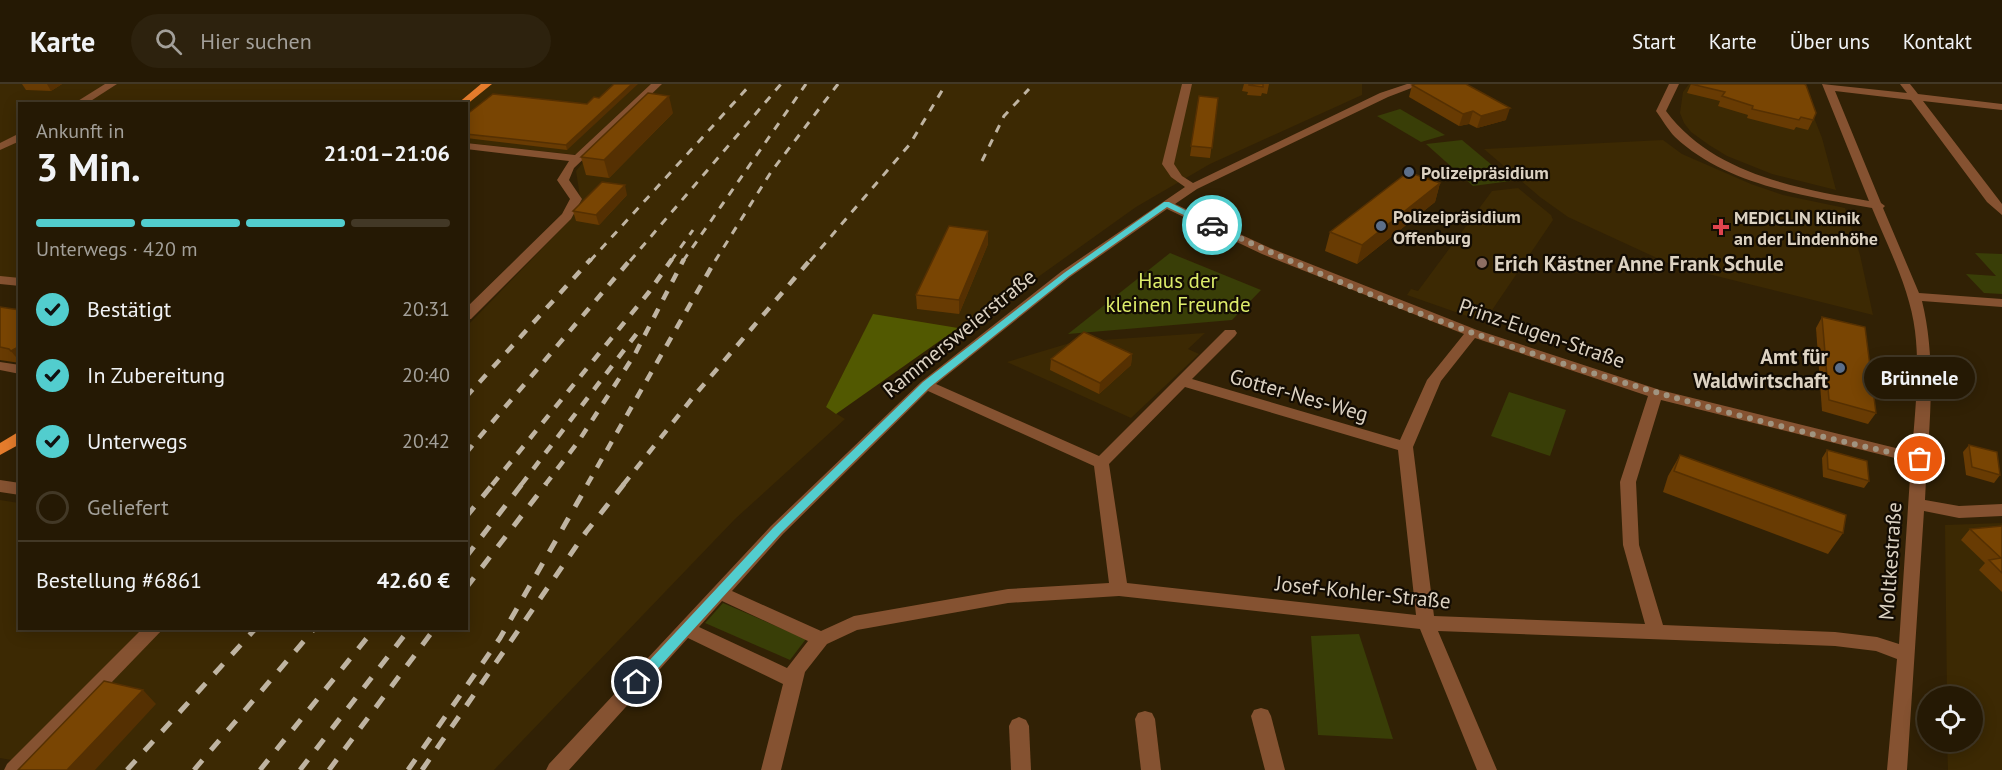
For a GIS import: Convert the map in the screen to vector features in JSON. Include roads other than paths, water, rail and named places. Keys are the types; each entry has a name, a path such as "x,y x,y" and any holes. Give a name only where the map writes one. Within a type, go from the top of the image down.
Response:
{"main road":[{"path":"464,102 487,84"},
{"path":"0,450 18,437"}],"street":[{"path":"81,102 112,84"},
{"path":"468,314 567,216 574,206 576,199 563,180 569,167 657,84"},
{"path":"1187,84 1168,164 1172,173 1184,184 1193,187"},
{"name":"Rammersweierstraße","path":"556,770 718,592 869,438 926,384 1066,274 1193,187 1384,95 1417,84"},
{"path":"1674,84 1661,111 1679,136 1705,154 1747,173 1783,185 1879,206"},
{"path":"1905,84 1991,200 2002,211"},
{"path":"1828,85 1914,98 2002,107"},
{"name":"Moltkestraße","path":"1828,85 1914,297 1922,330 1924,369 1920,459 1897,770"},
{"path":"0,147 18,137"},
{"path":"468,146 577,159"},
{"path":"1169,159 1179,169 1207,181"},
{"name":"Prinz-Eugen-Straße","path":"1166,204 1266,251 1472,333 1656,394 1920,459"},
{"path":"0,280 18,282"},
{"path":"1914,297 2002,303"},
{"path":"1101,463 1230,333"},
{"path":"1472,333 1434,380 1406,447 1409,495 1426,623 1487,770"},
{"path":"0,366 18,370"},
{"name":"Gotter-Nes-Weg","path":"1182,381 1406,447"},
{"path":"926,384 1101,463"},
{"path":"1656,394 1628,482 1630,545 1656,632"},
{"path":"1101,463 1119,589"},
{"path":"0,486 18,489"},
{"path":"1916,503 1938,510 1970,515 2002,510"},
{"name":"Josef-Kohler-Straße","path":"821,639 854,623 910,612 1008,596 1119,589 1426,623 1835,639 1877,644 1905,654"},
{"path":"718,592 821,639 796,669 771,770"},
{"path":"686,629 793,680"},
{"path":"14,770 153,630"},
{"path":"1261,716 1275,770"},
{"path":"1145,719 1151,770"},
{"path":"1019,726 1021,770"}],"railway":[{"path":"590,261 751,84"},
{"path":"630,261 781,84"},
{"path":"683,261 806,84"},
{"path":"715,261 771,172 838,84"},
{"path":"810,261 910,144 946,84"},
{"path":"982,161 1004,116 1029,89"},
{"path":"671,261 693,230"},
{"path":"468,395 591,259"},
{"path":"468,451 631,259"},
{"path":"492,485 649,292 672,259"},
{"path":"545,485 578,442 635,354 684,259"},
{"path":"587,485 716,259"},
{"path":"623,485 694,396 811,259"},
{"path":"521,485 641,328"},
{"path":"468,515 493,484"},
{"path":"468,554 522,484"},
{"path":"468,585 546,484"},
{"path":"408,770 500,638 588,484"},
{"path":"422,770 586,532 624,484"},
{"path":"127,770 254,630"},
{"path":"194,770 313,630"},
{"path":"260,770 373,630"},
{"path":"300,770 408,630"},
{"path":"329,770 434,630"}],"place":[{"name":"Polizeipräsidium","path":"1409,172"},
{"name":"Polizeipräsidium Offenburg","path":"1381,226"},
{"name":"MEDICLIN Klinik an der Lindenhöhe","path":"1721,227"},
{"name":"Erich Kästner Anne Frank Schule","path":"1482,263"},
{"name":"Amt für Waldwirtschaft","path":"1840,368"},
{"name":"Brünnele","path":"1920,459"}],"park label":[{"name":"Haus der kleinen Freunde","path":"1178,292"}]}
